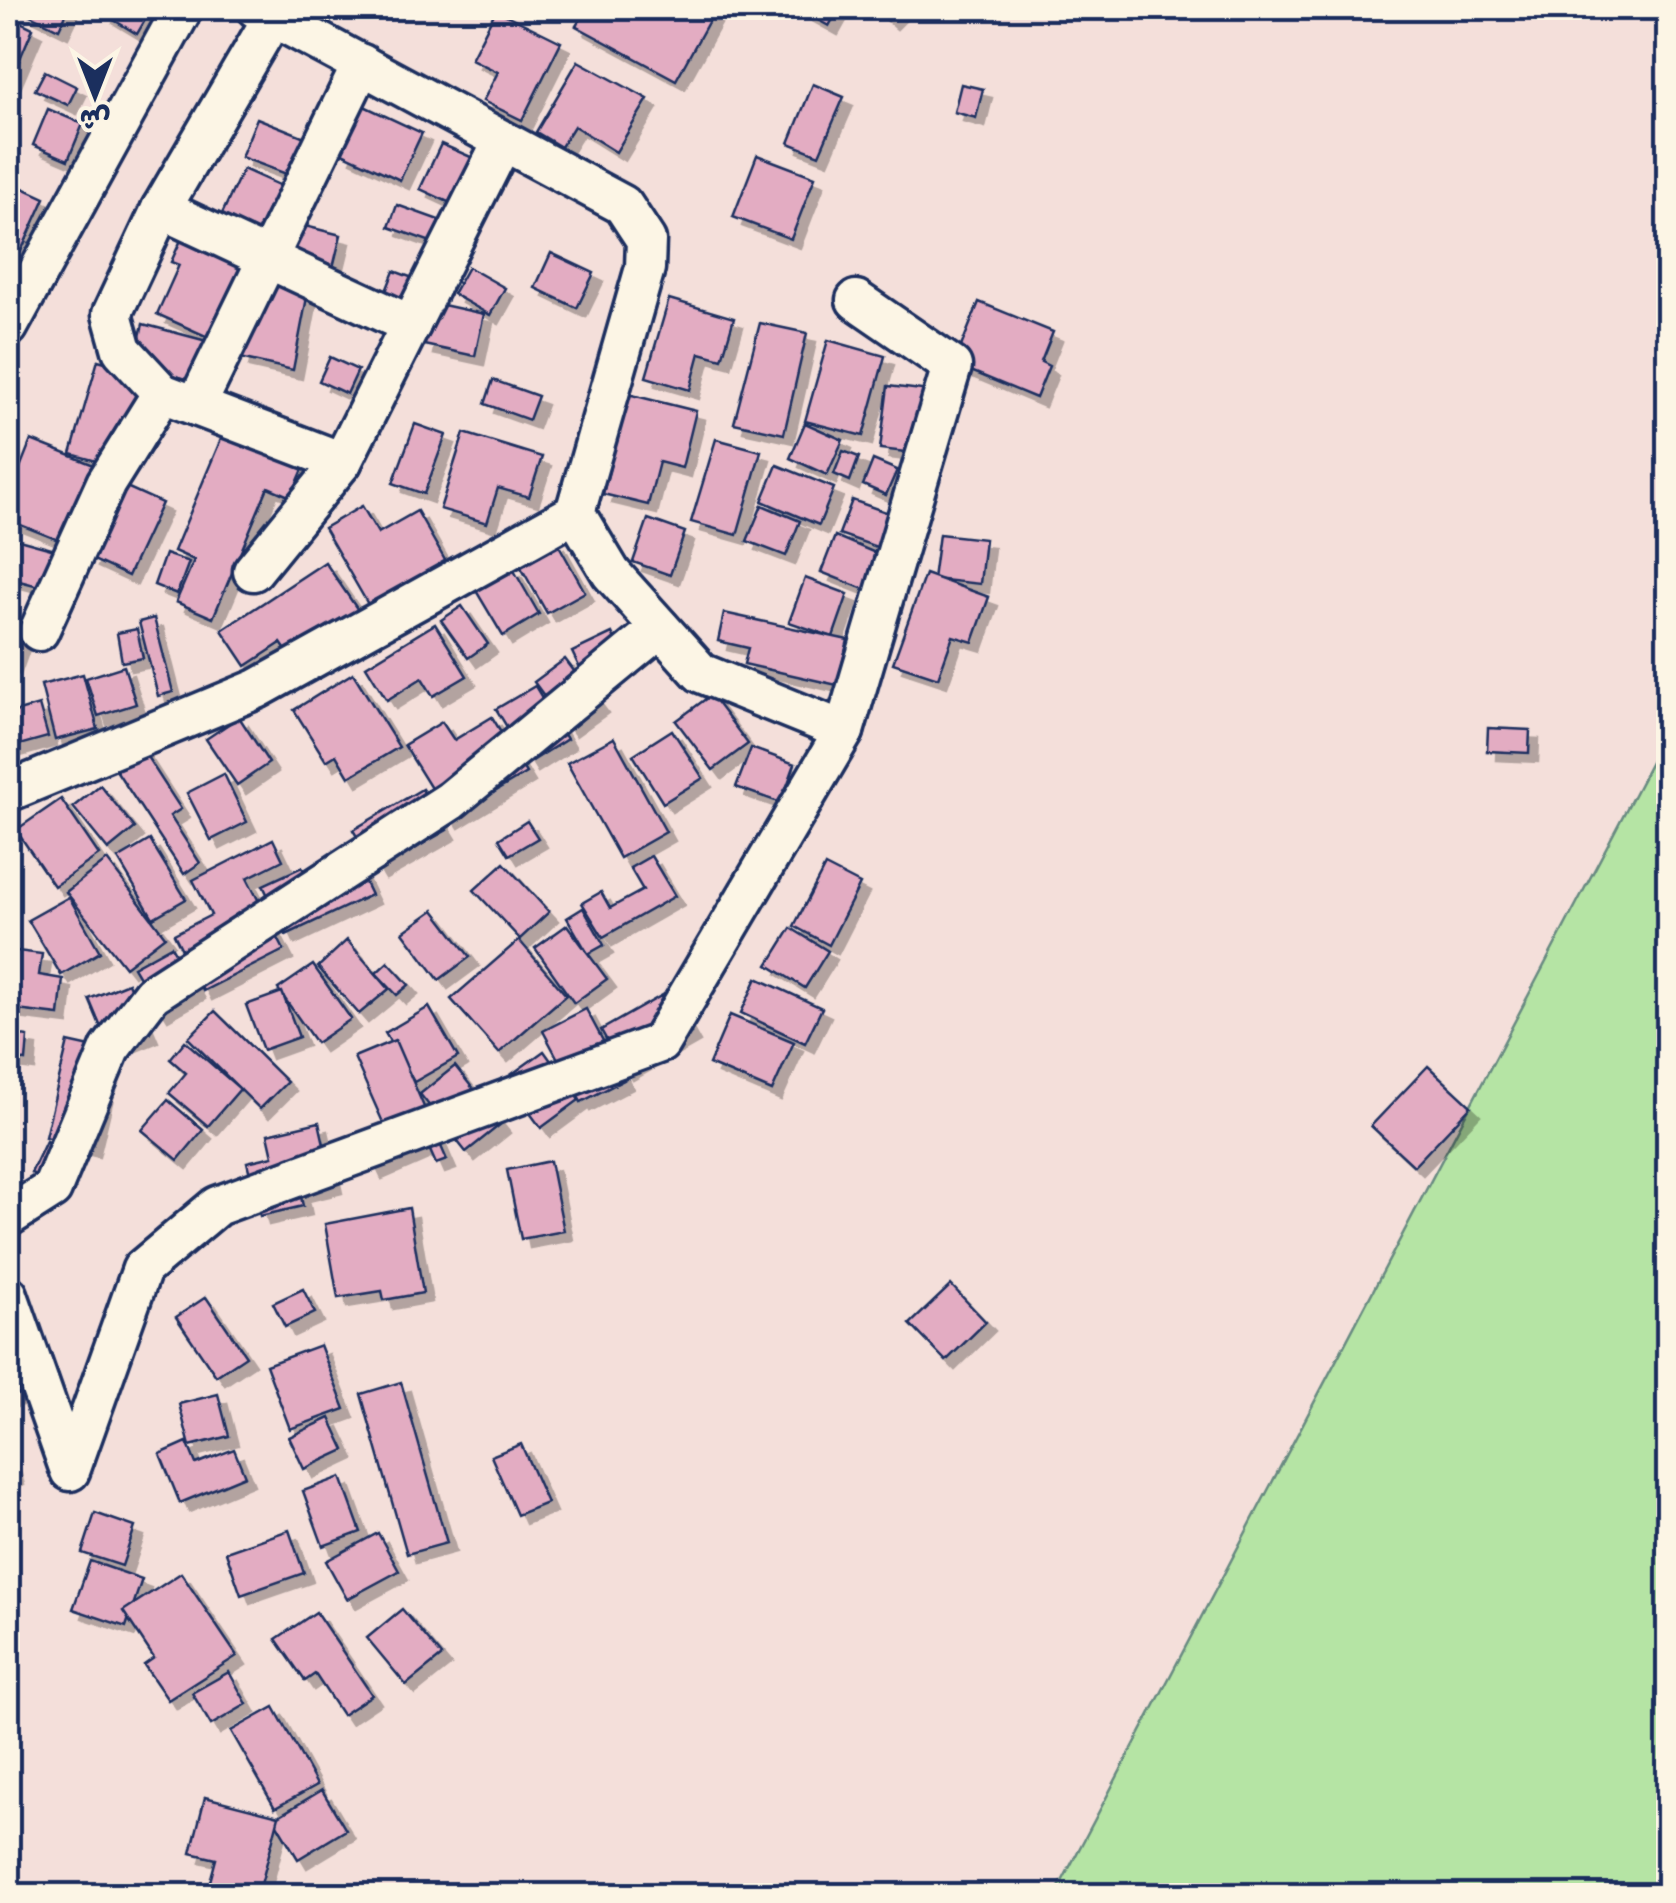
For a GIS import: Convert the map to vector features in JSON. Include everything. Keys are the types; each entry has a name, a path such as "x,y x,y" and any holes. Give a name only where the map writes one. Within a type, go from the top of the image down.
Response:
{"street":[{"path":"8,327 183,8"},
{"path":"8,792 257,688 576,514 645,268 646,240 623,205 264,12 161,209 112,314 122,350 179,400 342,462"},
{"path":"39,631 106,483 179,400 267,258 362,64"},
{"path":"253,571 342,462 503,140"},
{"path":"161,209 411,325"},
{"path":"8,1295 70,1471 142,1269 217,1206 660,1044 844,731 952,366 856,300"},
{"path":"576,514 611,573 701,673 844,731"},
{"path":"8,1218 52,1189 110,1049 152,994 450,801 660,628"}],"green space":[{"path":"1668,730 1668,1895 1055,1895"}],"building":[{"path":"26,8 69,8 59,29 24,12"},
{"path":"107,8 152,8 137,34 104,14"},
{"path":"587,8 699,8 712,15 676,80 576,26"},
{"path":"796,8 839,8 829,26"},
{"path":"874,8 900,8 888,20"},
{"path":"496,10 561,42 522,120 483,101 498,72 471,59"},
{"path":"8,16 33,28 8,87"},
{"path":"578,61 648,99 616,152 574,126 561,147 536,132"},
{"path":"45,71 77,87 68,105 35,90"},
{"path":"813,84 844,97 819,155 789,143"},
{"path":"961,84 983,89 976,118 954,112"},
{"path":"364,106 422,133 400,180 342,153"},
{"path":"48,109 83,124 68,160 33,145"},
{"path":"257,118 320,143 305,181 241,157"},
{"path":"441,144 480,161 459,207 420,189"},
{"path":"757,155 815,177 791,239 733,217"},
{"path":"243,169 290,190 262,251 215,229"},
{"path":"8,181 45,198 13,269 8,267"},
{"path":"397,205 450,224 442,246 389,227"},
{"path":"293,223 341,235 330,280 281,267"},
{"path":"181,240 256,273 239,312 222,305 208,337 157,314 179,265 171,262"},
{"path":"551,253 594,273 577,308 535,288"},
{"path":"468,267 505,288 490,315 453,294"},
{"path":"394,271 413,278 398,314 380,306"},
{"path":"256,282 308,292 293,370 240,358"},
{"path":"669,299 734,318 722,359 700,353 690,390 646,377"},
{"path":"979,302 1053,332 1041,362 1049,366 1036,398 954,364"},
{"path":"434,303 484,314 475,356 424,345"},
{"path":"760,323 807,333 784,434 734,423"},
{"path":"143,324 218,344 208,384 133,366"},
{"path":"828,340 885,356 863,436 805,421"},
{"path":"330,357 358,370 347,394 319,381"},
{"path":"98,360 145,373 118,467 71,454"},
{"path":"493,380 538,396 529,420 485,404"},
{"path":"888,386 939,392 931,455 880,449"},
{"path":"628,394 696,411 682,468 659,462 648,505 603,494"},
{"path":"805,423 843,440 827,475 790,458"},
{"path":"415,424 446,435 424,494 393,483"},
{"path":"464,433 542,457 529,497 498,488 487,523 440,509"},
{"path":"223,434 304,467 291,497 268,487 213,618 176,602 194,560 174,551"},
{"path":"716,439 761,451 737,535 691,522"},
{"path":"31,440 99,467 68,544 8,520 8,498"},
{"path":"843,451 859,457 850,481 834,474"},
{"path":"873,460 897,470 886,495 863,485"},
{"path":"777,465 834,488 819,525 762,501"},
{"path":"122,485 162,503 128,576 89,558"},
{"path":"852,500 903,518 891,552 839,534"},
{"path":"762,505 800,521 786,556 747,541"},
{"path":"362,506 378,533 417,511 446,562 369,606 324,528"},
{"path":"648,519 685,532 670,575 633,562"},
{"path":"939,534 985,539 980,584 933,579"},
{"path":"835,536 885,557 871,592 821,572"},
{"path":"8,537 55,550 46,588 8,578"},
{"path":"556,540 585,592 547,613 518,562"},
{"path":"165,554 189,562 177,594 154,585"},
{"path":"325,562 362,616 294,662 281,643 246,666 222,630"},
{"path":"512,567 539,614 503,636 475,589"},
{"path":"925,574 989,597 973,642 953,636 938,678 893,663"},
{"path":"805,578 848,594 833,637 789,622"},
{"path":"462,606 488,644 468,658 441,620"},
{"path":"724,613 848,640 837,685 744,664 748,648 718,641"},
{"path":"154,618 173,692 158,696 139,622"},
{"path":"8,621 25,627 11,666 8,664"},
{"path":"435,624 467,676 433,696 422,678 387,700 366,666"},
{"path":"137,629 143,658 122,662 117,633"},
{"path":"612,633 628,666 588,685 572,652"},
{"path":"565,659 599,704 567,727 534,682"},
{"path":"124,666 136,704 98,716 86,678"},
{"path":"353,673 399,747 349,777 336,755 326,761 294,710"},
{"path":"83,674 98,729 55,740 41,685"},
{"path":"535,686 567,739 529,763 496,709"},
{"path":"711,695 748,744 713,770 676,721"},
{"path":"39,705 48,737 12,747 8,714"},
{"path":"239,717 269,763 237,785 206,739"},
{"path":"492,717 526,773 450,819 404,745 442,722 454,740"},
{"path":"1488,728 1530,730 1529,753 1487,751"},
{"path":"672,730 703,778 663,803 633,755"},
{"path":"614,738 666,832 620,858 567,763"},
{"path":"751,748 795,764 781,803 736,787"},
{"path":"142,749 181,809 170,816 200,863 184,874 114,767"},
{"path":"224,774 247,822 211,840 187,793"},
{"path":"100,785 135,828 108,850 73,807"},
{"path":"422,789 447,830 377,870 353,830"},
{"path":"61,799 99,855 54,886 16,830"},
{"path":"527,821 538,838 509,855 499,839"},
{"path":"273,839 283,860 247,878 284,950 203,991 174,934 211,915 193,880"},
{"path":"150,840 186,899 153,918 118,859"},
{"path":"651,856 675,896 603,937 582,903 601,892 610,908 643,890 630,868"},
{"path":"107,860 165,936 125,967 66,892"},
{"path":"355,862 371,895 286,935 263,885 302,867 310,884"},
{"path":"504,863 549,912 520,939 474,890"},
{"path":"825,866 860,884 829,945 794,926"},
{"path":"69,897 100,952 61,975 28,920"},
{"path":"583,908 604,945 588,954 567,918"},
{"path":"434,910 470,957 439,980 403,932"},
{"path":"567,925 607,979 574,1003 535,948"},
{"path":"791,928 828,951 805,988 768,965"},
{"path":"347,940 389,989 359,1014 318,967"},
{"path":"519,940 566,995 499,1053 451,999"},
{"path":"171,946 196,990 159,1011 133,967"},
{"path":"9,950 42,954 39,975 63,979 59,1015 8,1009"},
{"path":"388,962 409,985 397,995 376,973"},
{"path":"313,965 351,1019 316,1043 278,989"},
{"path":"757,978 822,1008 805,1043 741,1013"},
{"path":"128,983 149,1033 110,1049 89,999"},
{"path":"282,992 299,1037 263,1050 246,1005"},
{"path":"668,992 691,1033 624,1071 601,1030"},
{"path":"429,1007 458,1057 414,1082 385,1033"},
{"path":"586,1009 624,1080 581,1102 543,1031"},
{"path":"215,1011 287,1082 260,1109 188,1038"},
{"path":"730,1015 794,1042 772,1091 709,1064"},
{"path":"8,1034 28,1037 26,1061 8,1059"},
{"path":"395,1040 447,1160 436,1164 428,1146 373,1170 362,1147 389,1136 354,1057"},
{"path":"185,1041 240,1089 208,1126 169,1093 186,1073 170,1059"},
{"path":"68,1042 113,1052 90,1148 45,1137"},
{"path":"544,1051 579,1100 541,1128 505,1079"},
{"path":"455,1066 501,1124 466,1152 420,1094"},
{"path":"1428,1066 1471,1106 1414,1166 1371,1126"},
{"path":"168,1100 203,1130 178,1160 142,1130"},
{"path":"319,1122 333,1184 300,1192 303,1206 260,1216 247,1162 273,1156 268,1134"},
{"path":"46,1141 66,1150 51,1182 31,1173"},
{"path":"550,1161 564,1231 521,1239 507,1170"},
{"path":"409,1208 423,1293 384,1300 382,1291 338,1298 325,1224"},
{"path":"951,1285 986,1322 946,1361 910,1324"},
{"path":"303,1289 315,1313 285,1327 273,1303"},
{"path":"206,1297 246,1356 216,1376 176,1317"},
{"path":"8,1338 31,1390 8,1398"},
{"path":"320,1345 345,1409 290,1429 266,1365"},
{"path":"401,1382 447,1543 407,1554 361,1394"},
{"path":"218,1394 229,1436 190,1446 179,1404"},
{"path":"330,1418 345,1450 304,1469 289,1437"},
{"path":"187,1442 196,1464 234,1449 245,1476 180,1503 160,1454"},
{"path":"521,1444 547,1503 517,1515 491,1456"},
{"path":"8,1451 15,1476 8,1479"},
{"path":"341,1477 361,1532 323,1546 303,1491"},
{"path":"95,1513 135,1527 122,1566 82,1553"},
{"path":"289,1530 304,1573 241,1595 226,1552"},
{"path":"378,1533 399,1571 347,1599 326,1561"},
{"path":"90,1561 142,1579 126,1627 73,1609"},
{"path":"181,1573 237,1656 168,1700 144,1665 154,1658 123,1611"},
{"path":"402,1609 442,1656 406,1685 367,1638"},
{"path":"316,1612 372,1695 342,1715 315,1674 305,1681 276,1639"},
{"path":"229,1672 247,1704 211,1725 192,1693"},
{"path":"274,1707 317,1785 275,1808 231,1731"},
{"path":"322,1790 346,1830 298,1859 274,1819"},
{"path":"205,1797 279,1816 258,1896 208,1889 216,1859 191,1853"}]}
